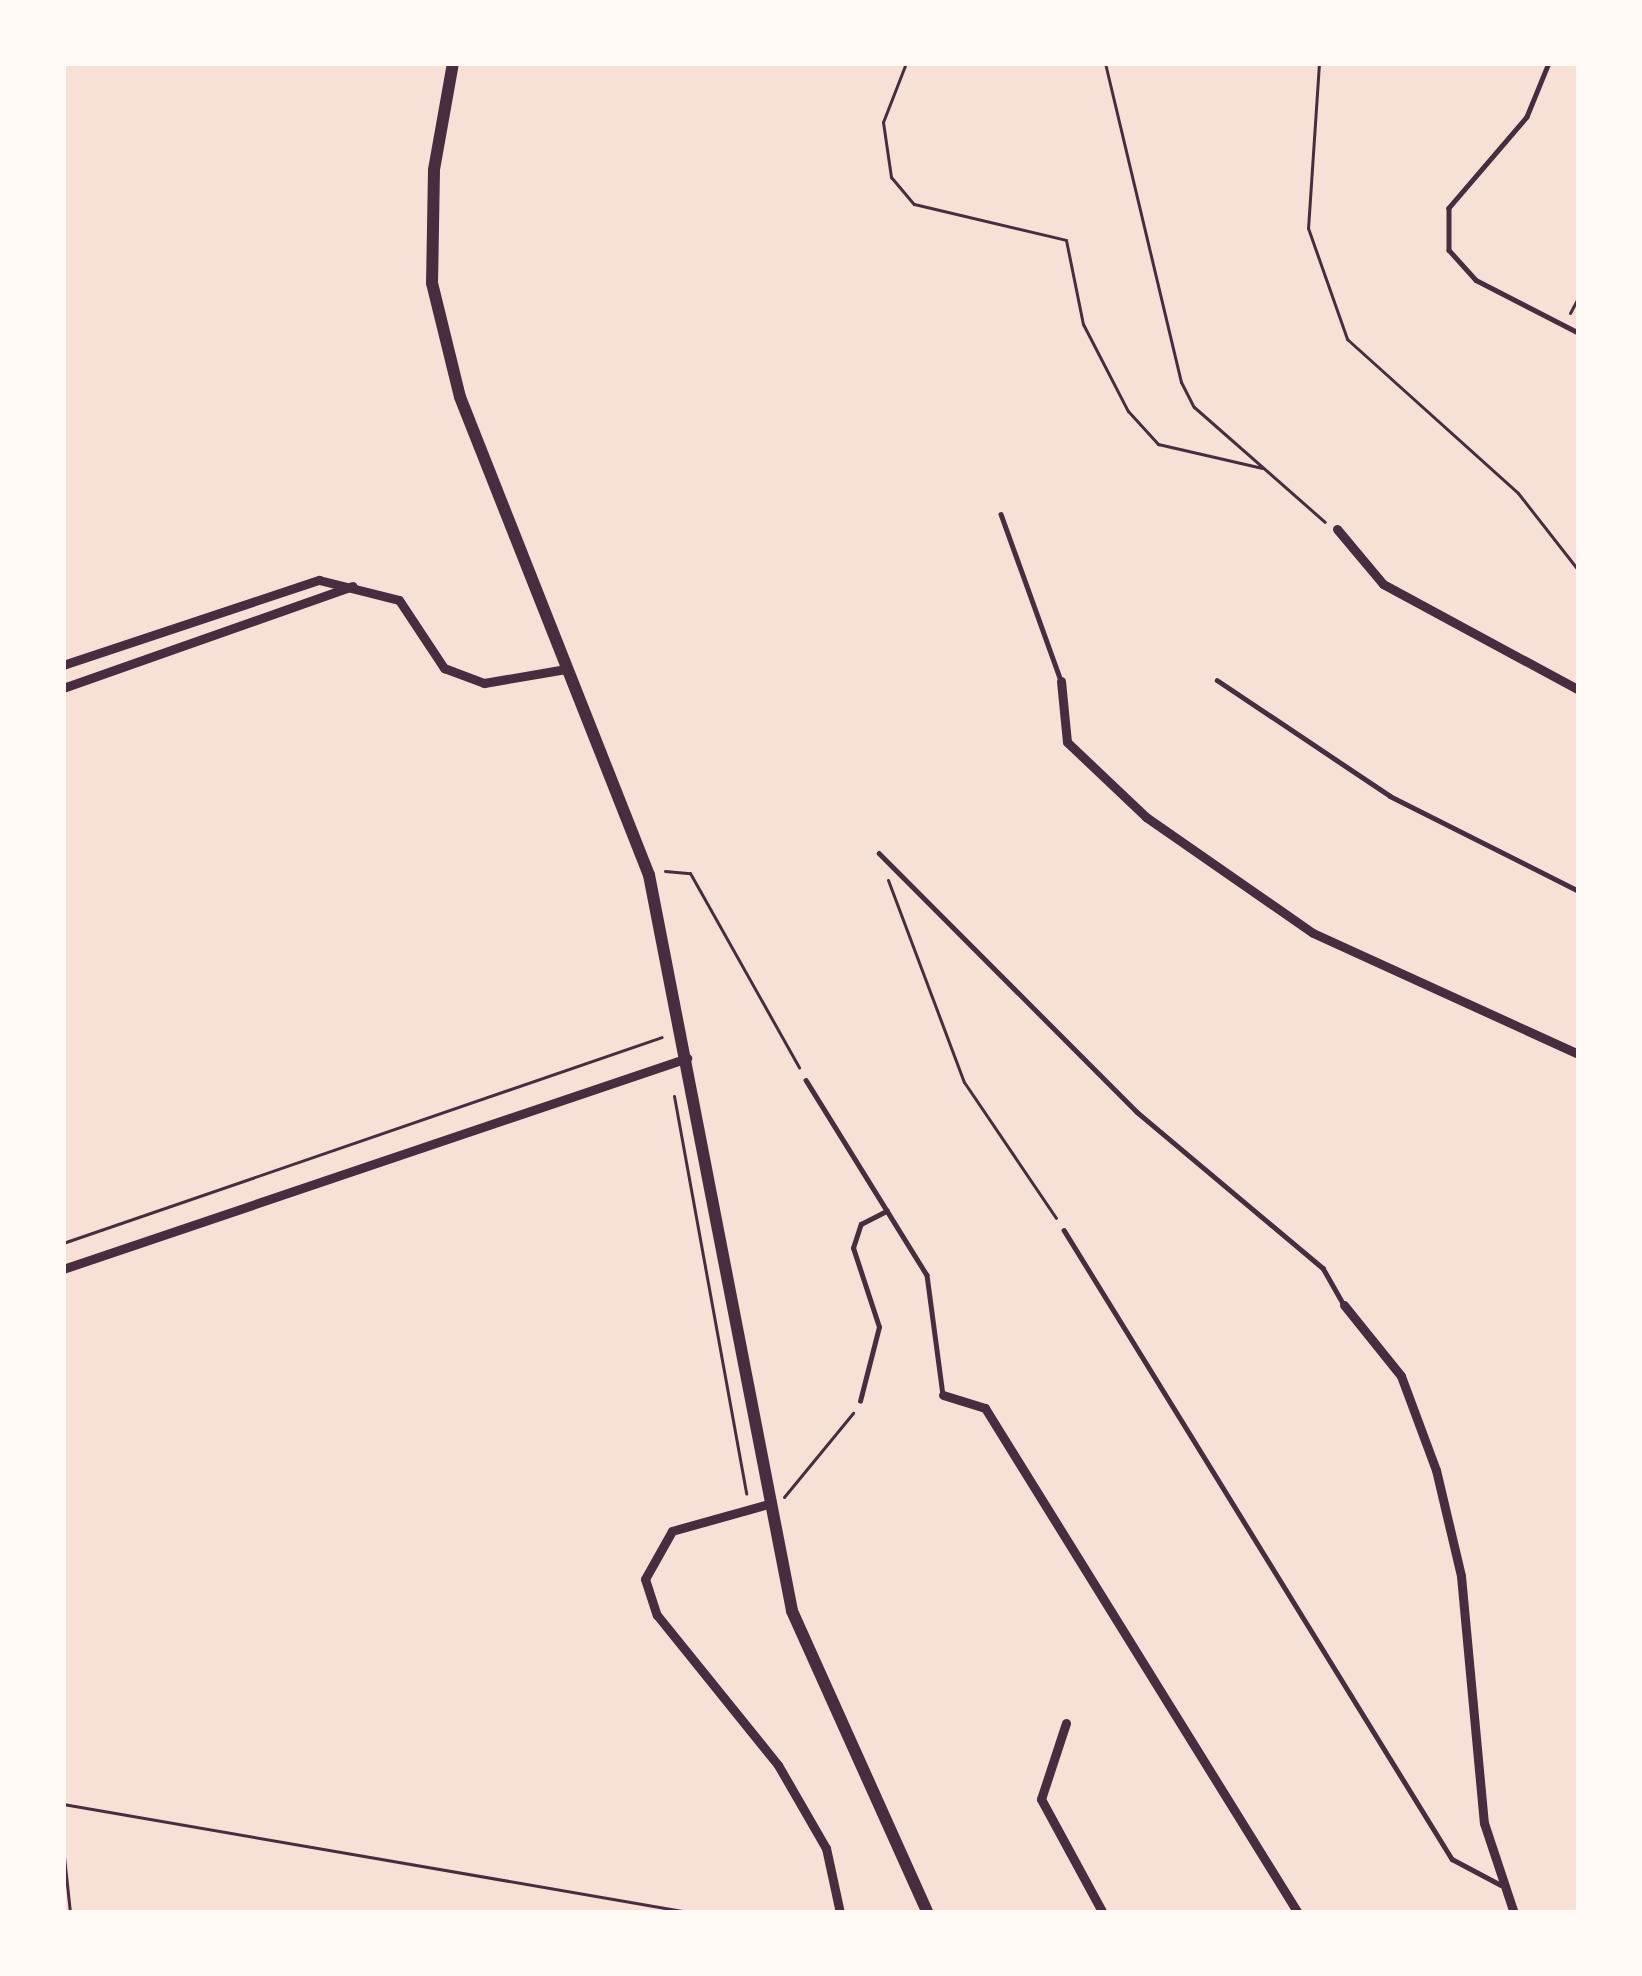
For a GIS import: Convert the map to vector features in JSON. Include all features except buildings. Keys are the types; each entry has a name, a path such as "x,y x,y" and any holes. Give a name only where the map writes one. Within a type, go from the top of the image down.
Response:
{"main road":[{"path":"453,63 434,170 432,283 460,397 649,875 792,1611 928,1913"}],"street":[{"path":"1337,530 1383,584 1579,690"},
{"path":"63,665 319,580 358,584 398,600 444,668 484,683 566,669"},
{"path":"63,688 358,584"},
{"path":"1061,681 1067,742 1146,817 1313,934 1579,1054"},
{"path":"63,1270 682,1060"},
{"path":"1344,1306 1401,1376 1436,1470 1461,1576 1484,1823 1514,1913"},
{"path":"944,1395 985,1408 1298,1913"},
{"path":"772,1503 672,1531 645,1579 657,1615 778,1765 826,1848 840,1913"},
{"path":"1066,1723 1041,1798 1103,1913"}],"lane":[{"path":"1549,63 1527,117 1449,208 1449,250 1476,280 1579,333"},
{"path":"1001,514 1061,681"},
{"path":"1217,680 1390,796 1579,891"},
{"path":"878,853 1137,1112 1323,1268 1344,1306"},
{"path":"806,1080 927,1275 944,1395"},
{"path":"860,1401 879,1327 853,1249 861,1224 887,1211"},
{"path":"1064,1230 1452,1859 1506,1888"}],"path":[{"path":"906,63 884,122 892,177 914,204 1066,240 1083,324 1128,411 1158,444 1262,468"},
{"path":"1105,63 1181,382 1262,468 1337,530"},
{"path":"1319,63 1308,227 1347,339 1518,493 1579,571"},
{"path":"1563,325 1579,296"},
{"path":"878,853 964,1082 1064,1230"},
{"path":"649,875 690,872 806,1080"},
{"path":"63,1243 682,1030"},
{"path":"682,1060 748,1508"},
{"path":"772,1503 796,1492 860,1401"},
{"path":"63,1804 694,1913"},
{"path":"63,1847 70,1913"}]}
